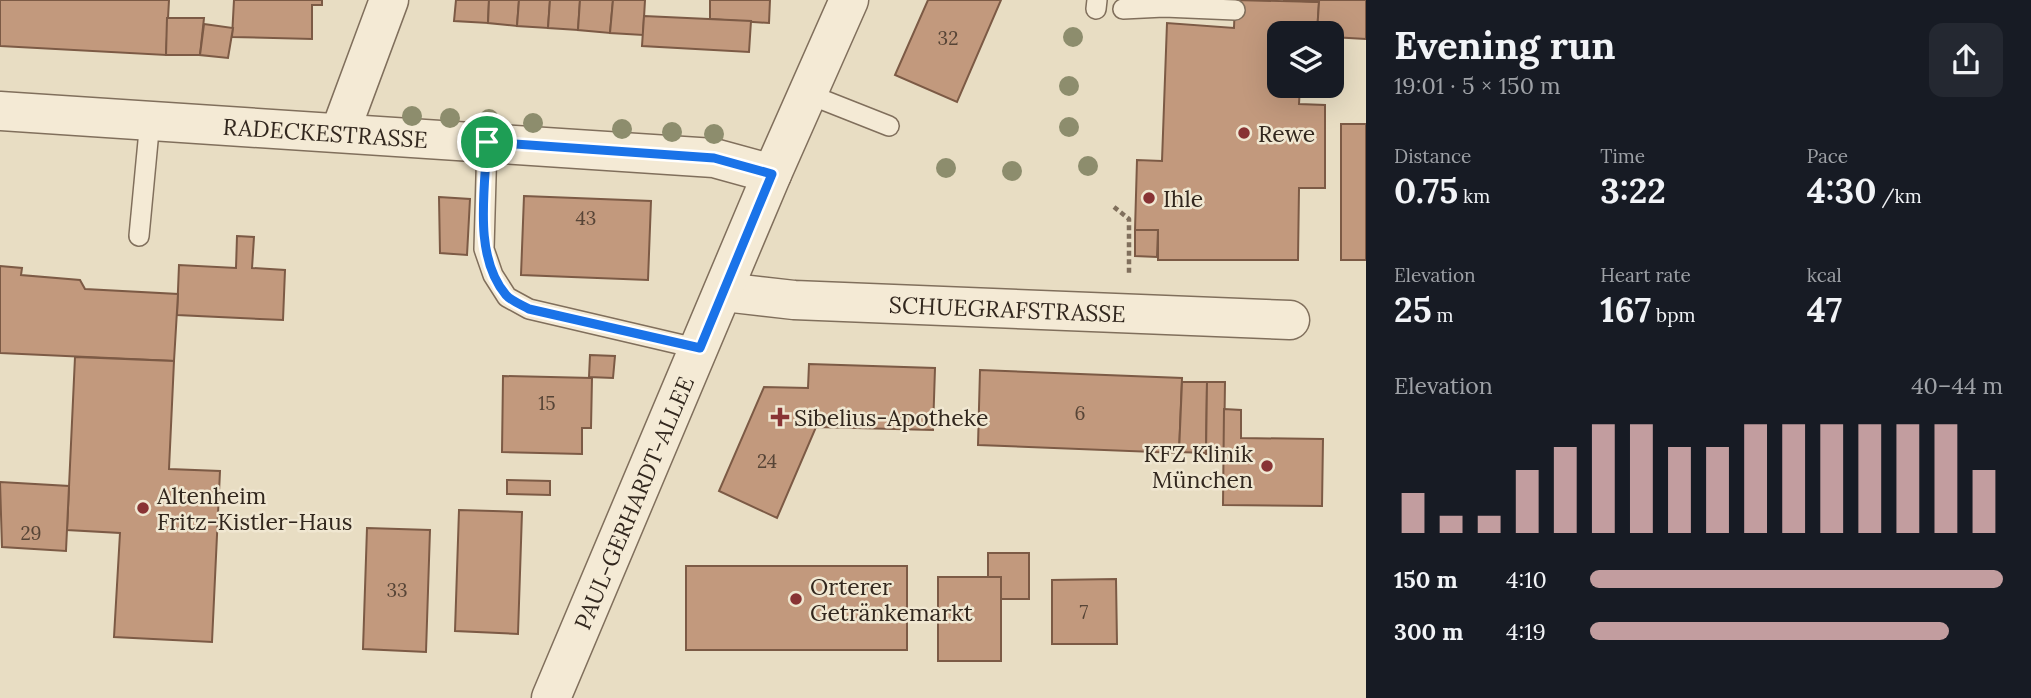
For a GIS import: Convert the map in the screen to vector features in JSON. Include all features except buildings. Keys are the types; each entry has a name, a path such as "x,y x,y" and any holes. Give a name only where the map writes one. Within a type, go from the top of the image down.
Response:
{"street":[{"path":"340,132 389,0"},
{"name":"PAUL-GERHARDT-ALLEE","path":"551,698 772,174 849,0"},
{"name":"RADECKESTRASSE","path":"0,111 714,158 772,174"},
{"name":"SCHUEGRAFSTRASSE","path":"724,292 794,300 1290,320"}],"lane":[{"path":"1123,9 1164,7 1235,10"},
{"path":"808,94 889,126"},
{"path":"139,236 150,120"},
{"path":"487,142 484,249 493,275 507,297 529,309 700,348"}],"path":[{"path":"1114,207 1129,219 1128,313"}],"place":[{"name":"Rewe","path":"1244,133"},
{"name":"Ihle","path":"1149,198"},
{"name":"Sibelius-Apotheke","path":"780,417"},
{"name":"KFZ Klinik München","path":"1267,466"},
{"name":"Altenheim Fritz-Kistler-Haus","path":"143,508"},
{"name":"Orterer Getränkemarkt","path":"796,599"}],"route":[{"path":"487,142 714,158 772,174 700,348 529,309 507,297 493,275 484,249 487,142"}]}
